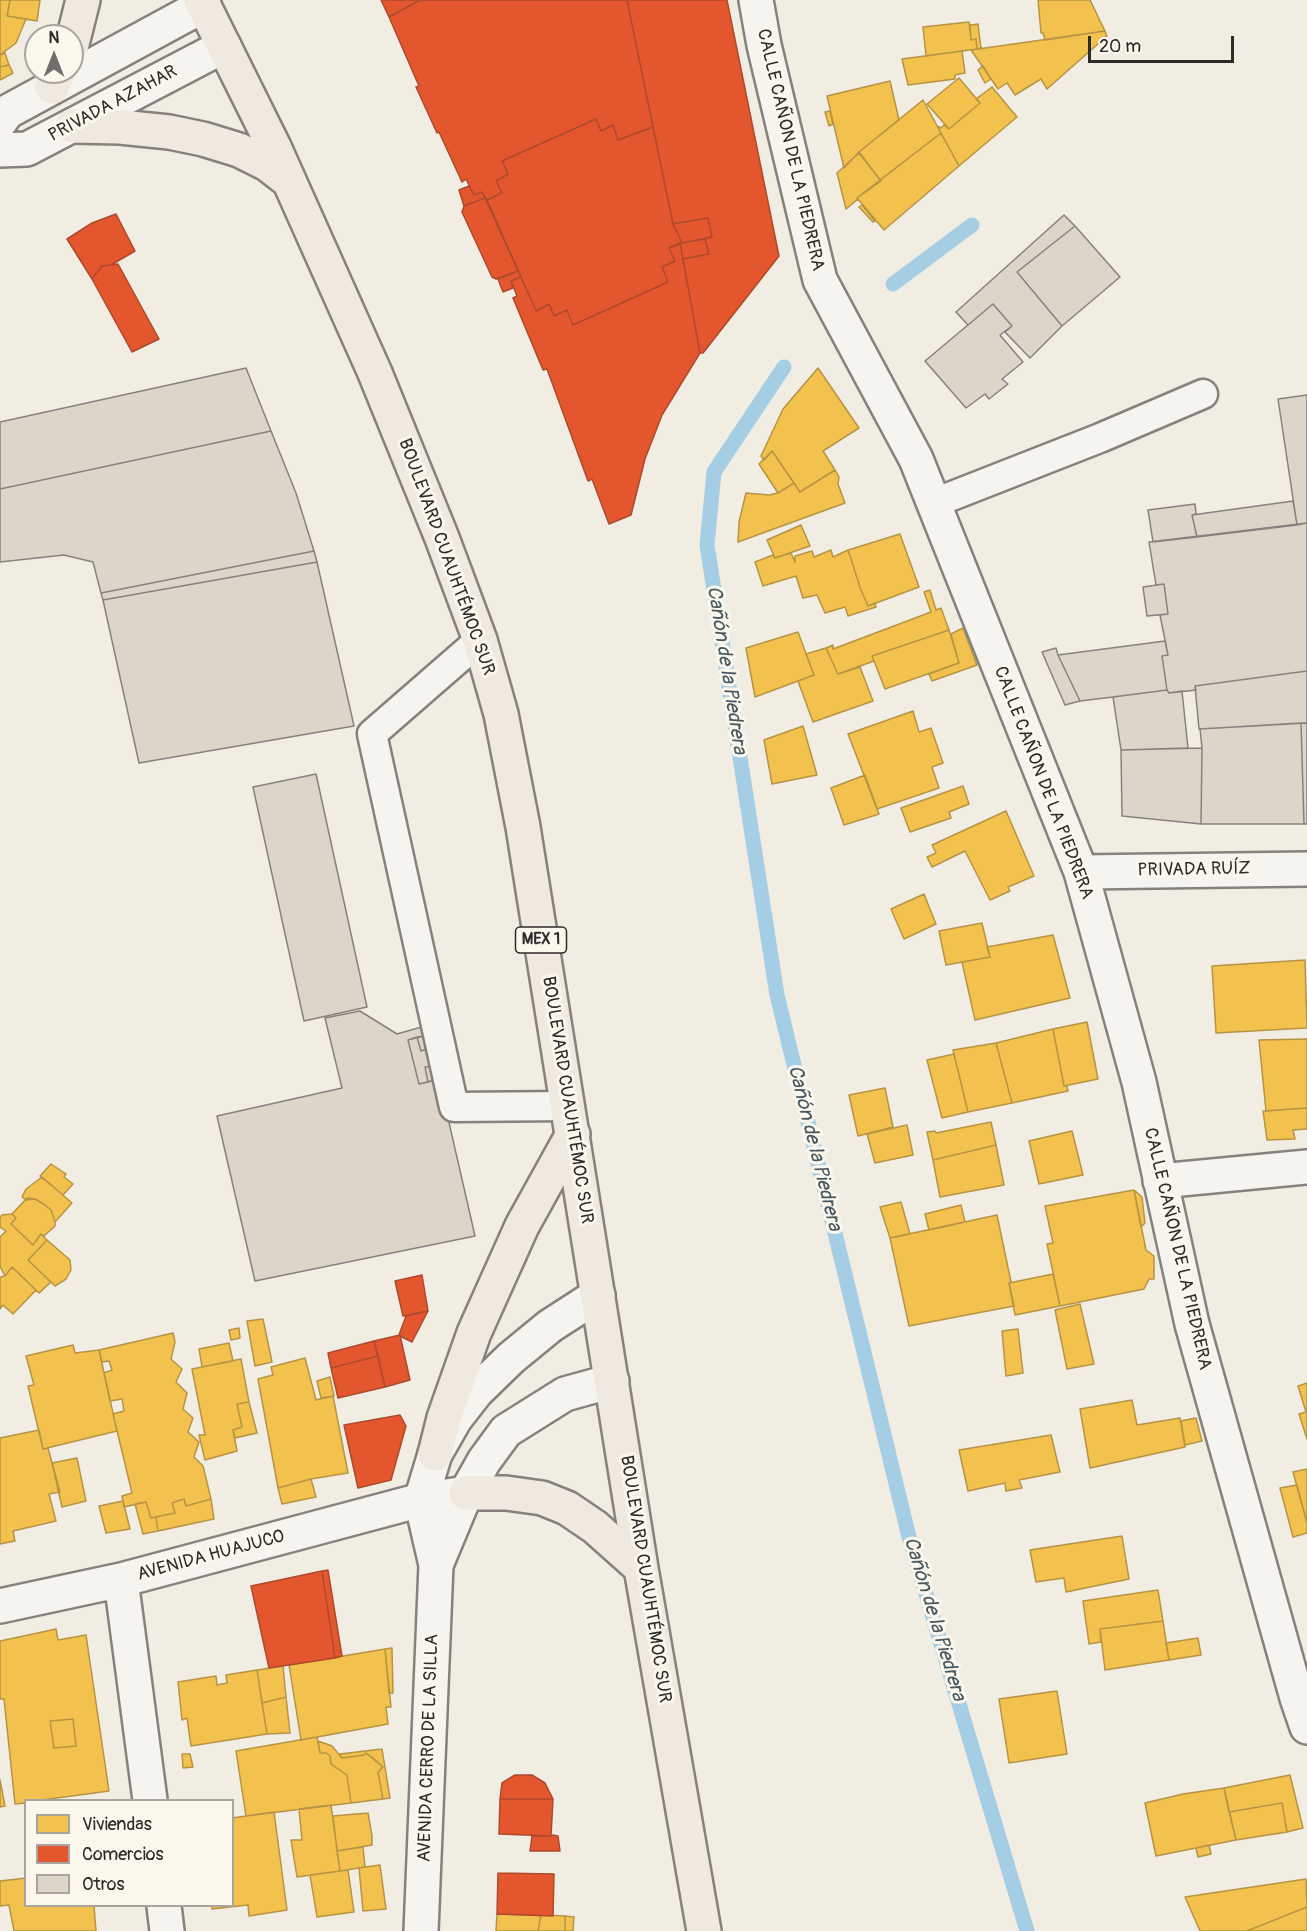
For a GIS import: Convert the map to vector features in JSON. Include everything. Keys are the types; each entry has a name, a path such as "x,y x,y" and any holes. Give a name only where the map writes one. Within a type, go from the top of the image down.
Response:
{"main road":[{"path":"77,24 83,0"},
{"name":"BOULEVARD CUAUHTÉMOC SUR","path":"203,3 289,182 375,373 442,537 480,640 501,714 523,827 641,1568 704,1931"},
{"path":"72,126 150,130 203,139 239,150 267,164 289,182"},
{"path":"435,1454 447,1408 474,1333 571,1120"},
{"path":"466,1493 507,1493 542,1498 559,1505 595,1527 641,1568"}],"street":[{"name":"CALLE CAÑON DE LA PIEDRERA","path":"756,0 764,45 820,280 916,459 1081,872 1138,1082 1192,1324 1304,1707"},
{"path":"84,65 203,3"},
{"name":"PRIVADA AZAHAR","path":"0,150 27,149 224,46"},
{"path":"0,122 7,111 49,84"},
{"name":"PRIVADA RUÍZ","path":"1081,872 1307,869"},
{"path":"1160,1181 1307,1167"},
{"path":"421,1500 435,1454 455,1419 476,1392 511,1358 550,1326 598,1295"},
{"path":"466,1493 484,1461 506,1431 565,1394 612,1381"},
{"name":"AVENIDA HUAJUCO","path":"0,1606 121,1580 421,1500 466,1493"},
{"name":"AVENIDA CERRO DE LA SILLA","path":"436,1565 466,1493"},
{"name":"AVENIDA CERRO DE LA SILLA","path":"421,1500 436,1565 421,1931"},
{"path":"121,1580 150,1799"},
{"path":"164,1907 167,1931"}],"lane":[{"path":"934,503 1100,438 1203,394"},
{"path":"480,640 372,734 454,1107 571,1120"}],"building: Viviendas":[{"path":"0,0 10,0 7,16 26,19 16,43 0,55"},
{"path":"10,0 40,0 37,21 7,16"},
{"path":"1038,0 1090,0 1105,31 1045,40 1041,33"},
{"path":"969,22 971,40 976,39 977,49 926,56 923,27"},
{"path":"978,24 981,48 977,49 976,39 971,40 970,25"},
{"path":"1105,31 1107,36 1047,89 1041,79 1015,95 1007,83 998,89 971,50"},
{"path":"962,51 965,73 955,75 955,79 908,85 902,59"},
{"path":"5,53 9,65 0,67 0,55"},
{"path":"9,65 13,73 0,80 0,67"},
{"path":"983,66 991,79 985,83 978,70"},
{"path":"959,78 980,103 949,129 927,104"},
{"path":"890,81 899,120 859,152 844,168 827,96"},
{"path":"992,87 1017,117 959,166 937,126 941,128 944,125 949,129 980,103 976,99"},
{"path":"923,100 941,133 880,180 859,152"},
{"path":"830,111 833,124 829,126 825,112"},
{"path":"941,133 959,166 884,230 857,198"},
{"path":"859,153 881,181 846,209 837,173"},
{"path":"862,205 875,221 873,222 859,207"},
{"path":"818,368 859,428 823,451 835,470 800,492 772,451 764,460 761,456 783,409"},
{"path":"772,451 794,483 778,493 759,464"},
{"path":"835,470 845,503 738,542 739,522 746,493 769,495 778,493 794,483 800,492"},
{"path":"801,525 810,546 775,558 767,540"},
{"path":"900,534 919,587 868,606 848,550"},
{"path":"831,550 833,557 848,550 868,606 875,603 876,607 848,616 845,607 825,613 817,595 803,598 796,576 763,586 755,562 773,555 775,558 791,553 795,562 795,556 812,551 814,557"},
{"path":"930,590 936,610 941,608 949,630 872,656 874,661 838,674 826,648 833,645 833,649 931,612 924,592"},
{"path":"963,628 977,665 932,681 929,674 959,663 951,634"},
{"path":"949,630 959,663 885,689 872,656"},
{"path":"798,632 814,675 755,697 746,648"},
{"path":"826,648 838,674 860,667 873,701 813,722 798,681 814,675 806,654"},
{"path":"913,711 919,732 931,728 943,763 932,767 939,788 877,809 848,734"},
{"path":"803,726 817,775 772,784 764,740"},
{"path":"865,775 879,814 844,825 831,788"},
{"path":"963,786 969,804 949,812 951,818 910,832 901,808"},
{"path":"1006,811 1034,876 1008,887 1010,891 990,900 965,851 932,867 927,857 936,853 932,845"},
{"path":"924,894 936,924 904,939 891,909"},
{"path":"982,923 990,957 946,965 939,931"},
{"path":"1053,935 1070,998 975,1020 962,962 990,957 987,947"},
{"path":"1305,960 1307,1028 1216,1033 1212,966"},
{"path":"1087,1022 1098,1079 1064,1086 1053,1029"},
{"path":"1053,1029 1064,1086 1067,1086 1068,1091 1012,1103 996,1043"},
{"path":"1307,1039 1307,1108 1266,1111 1259,1040"},
{"path":"996,1043 1012,1103 968,1112 953,1050"},
{"path":"954,1054 968,1112 942,1118 927,1060"},
{"path":"885,1088 893,1127 858,1136 849,1095"},
{"path":"1307,1108 1307,1129 1293,1130 1295,1139 1267,1140 1263,1111"},
{"path":"991,1122 996,1145 933,1160 927,1132 935,1131 936,1133"},
{"path":"907,1125 913,1155 875,1163 867,1134"},
{"path":"1072,1131 1083,1175 1039,1184 1029,1141"},
{"path":"996,1145 1004,1185 940,1197 933,1160"},
{"path":"51,1164 66,1174 64,1177 73,1184 63,1195 40,1176"},
{"path":"42,1177 72,1203 55,1222 51,1210 45,1205 35,1199 26,1200 22,1197 26,1189"},
{"path":"1134,1190 1142,1197 1145,1223 1141,1227"},
{"path":"1134,1190 1146,1250 1154,1256 1154,1279 1149,1279 1144,1289 1060,1306 1047,1244 1053,1243 1045,1206"},
{"path":"27,1198 35,1199 51,1210 55,1222 55,1226 44,1236 41,1234 33,1245 11,1224 16,1218 12,1214"},
{"path":"901,1202 910,1234 890,1238 880,1207"},
{"path":"961,1205 965,1222 929,1230 925,1214"},
{"path":"12,1214 16,1218 11,1224 33,1245 41,1234 47,1240 28,1260 51,1282 39,1293 12,1267 5,1276 0,1266 0,1237 6,1231 0,1227 0,1217"},
{"path":"997,1215 1014,1306 909,1326 890,1238"},
{"path":"47,1240 70,1260 71,1270 66,1279 55,1286 28,1260"},
{"path":"12,1267 36,1290 13,1314 3,1305 0,1309 0,1277 5,1276"},
{"path":"1053,1274 1060,1306 1015,1315 1009,1283"},
{"path":"1080,1304 1094,1364 1067,1369 1055,1310"},
{"path":"263,1319 272,1362 255,1366 247,1321"},
{"path":"239,1328 240,1338 231,1340 229,1330"},
{"path":"1018,1329 1023,1373 1006,1376 1002,1331"},
{"path":"173,1333 175,1342 171,1359 182,1369 176,1382 187,1393 183,1409 193,1418 188,1432 199,1442 194,1457 203,1466 211,1499 186,1506 184,1499 172,1503 175,1513 151,1518 146,1502 124,1507 122,1496 132,1493 113,1414 124,1411 122,1399 110,1401 104,1373 112,1370 109,1361 102,1362 99,1350"},
{"path":"229,1343 233,1361 202,1367 199,1349"},
{"path":"73,1345 75,1353 99,1350 117,1431 43,1449 28,1386 34,1385 26,1356"},
{"path":"305,1358 316,1400 333,1396 348,1473 311,1479 278,1488 258,1379 273,1375 271,1367"},
{"path":"241,1359 249,1402 237,1404 242,1427 233,1430 237,1451 205,1460 199,1435 205,1435 192,1369"},
{"path":"330,1377 334,1396 321,1398 317,1381"},
{"path":"1307,1383 1307,1439 1299,1414 1306,1412 1298,1386"},
{"path":"1132,1400 1137,1425 1180,1418 1185,1447 1090,1468 1080,1409"},
{"path":"249,1402 257,1433 235,1438 233,1430 242,1427 237,1404"},
{"path":"1196,1418 1202,1441 1185,1445 1181,1421"},
{"path":"39,1430 43,1449 48,1448 60,1492 49,1494 56,1521 13,1531 15,1541 0,1544 0,1438"},
{"path":"1051,1435 1060,1472 1019,1480 1022,1488 1006,1491 1005,1483 968,1491 959,1450"},
{"path":"77,1458 86,1501 62,1507 52,1463"},
{"path":"1307,1469 1307,1523 1293,1472"},
{"path":"311,1479 316,1497 282,1504 278,1488"},
{"path":"1297,1485 1307,1523 1307,1533 1293,1537 1280,1488"},
{"path":"184,1499 186,1506 211,1499 214,1519 158,1531 156,1517 175,1513 172,1503"},
{"path":"123,1501 130,1529 106,1533 99,1506"},
{"path":"146,1502 151,1518 156,1517 158,1531 143,1534 135,1504"},
{"path":"1122,1536 1129,1579 1066,1592 1064,1578 1036,1582 1030,1550"},
{"path":"1158,1590 1163,1621 1100,1629 1101,1642 1089,1644 1083,1601"},
{"path":"1163,1621 1169,1660 1105,1670 1100,1629"},
{"path":"56,1629 58,1640 86,1635 109,1791 49,1799 24,1799 24,1803 15,1804 4,1699 0,1699 0,1641","holes":["73,1719 76,1746 54,1748 50,1721"]},
{"path":"1198,1638 1201,1655 1169,1660 1166,1643"},
{"path":"392,1648 393,1693 389,1693 385,1649"},
{"path":"385,1649 391,1707 386,1707 388,1724 301,1740 289,1665"},
{"path":"283,1666 286,1697 262,1703 257,1670"},
{"path":"257,1670 267,1734 191,1746 187,1718 182,1720 178,1682 216,1676 217,1685 227,1683 226,1675"},
{"path":"1057,1691 1067,1754 1009,1763 999,1699"},
{"path":"286,1697 290,1733 267,1734 262,1703"},
{"path":"73,1719 76,1746 54,1748 50,1721"},
{"path":"317,1737 320,1753 330,1756 331,1764 347,1775 351,1803 246,1816 236,1751"},
{"path":"318,1741 332,1746 342,1758 366,1753 373,1758 383,1767 378,1772 383,1799 351,1803 347,1775 331,1764 330,1756 320,1753"},
{"path":"382,1749 390,1798 383,1799 378,1772 383,1767 366,1753 342,1758 340,1754"},
{"path":"182,1754 190,1754 193,1767 183,1768"},
{"path":"1290,1775 1303,1828 1287,1832 1282,1803 1229,1812 1224,1788"},
{"path":"0,1780 5,1806 0,1807"},
{"path":"1224,1788 1236,1840 1156,1856 1145,1803"},
{"path":"1282,1803 1287,1832 1236,1840 1229,1812"},
{"path":"331,1805 340,1871 297,1877 291,1840 302,1840 299,1809"},
{"path":"274,1812 287,1910 249,1916 248,1905 234,1907 234,1818"},
{"path":"368,1813 372,1845 337,1851 333,1816"},
{"path":"1209,1845 1211,1854 1198,1857 1196,1848"},
{"path":"363,1847 365,1867 340,1871 337,1851"},
{"path":"380,1865 386,1909 363,1911 359,1868"},
{"path":"348,1870 354,1912 317,1917 310,1875"},
{"path":"24,1878 24,1907 94,1907 96,1931 14,1931 9,1905 0,1906 0,1881"},
{"path":"1306,1879 1307,1907 1247,1931 1200,1931 1185,1897"},
{"path":"1307,1907 1307,1931 1247,1931"},
{"path":"497,1914 541,1915 538,1931 496,1931"},
{"path":"541,1915 565,1916 565,1931 538,1931"},
{"path":"565,1916 574,1917 573,1931 565,1931"}],"building: Comercios":[{"path":"381,0 420,0 389,17"},
{"path":"420,0 627,0 653,127 618,140 613,125 601,131 596,119 502,161 508,174 496,181 502,193 487,200 482,192 474,195 466,179 462,182 439,132 437,133 416,87 419,86 389,17"},
{"path":"627,0 727,0 779,256 703,353 700,353 683,259 709,254 705,239 712,237 708,218 673,224"},
{"path":"596,119 601,131 613,125 618,140 653,127 673,224 682,243 669,248 675,261 662,267 668,282 573,325 567,310 554,316 549,304 536,311 487,200 502,193 496,181 508,174 502,161"},
{"path":"469,186 474,195 482,192 485,198 464,206 459,190"},
{"path":"485,198 518,271 496,279 492,277 462,212 464,206"},
{"path":"116,214 135,251 111,265 102,266 92,279 67,239 92,223"},
{"path":"708,218 712,237 682,243 673,224"},
{"path":"705,239 709,254 683,259 680,243"},
{"path":"680,243 700,353 662,415 645,459 631,515 609,524 592,479 588,481 547,369 543,370 513,298 517,296 511,281 521,277 536,311 549,304 554,316 567,310 573,325 668,282 662,267 675,261 669,248"},
{"path":"118,264 159,339 132,352 92,279 102,266"},
{"path":"518,271 521,277 511,281 513,288 503,292 498,279"},
{"path":"422,1275 428,1311 403,1316 395,1281"},
{"path":"428,1311 412,1342 399,1335 406,1316"},
{"path":"400,1335 410,1380 385,1387 374,1341"},
{"path":"374,1341 378,1356 331,1368 328,1353"},
{"path":"378,1356 385,1387 338,1398 331,1368"},
{"path":"400,1415 406,1426 391,1480 358,1488 344,1425"},
{"path":"328,1570 342,1656 335,1658 322,1571"},
{"path":"322,1571 335,1658 269,1668 251,1586"},
{"path":"515,1775 532,1775 545,1783 553,1799 500,1799 502,1783"},
{"path":"500,1799 553,1799 551,1836 499,1834"},
{"path":"532,1836 558,1836 560,1851 530,1851"},
{"path":"498,1873 554,1874 553,1916 497,1914"}],"building: Otros":[{"path":"1064,215 1075,226 1017,272 1062,326 1030,358 1005,332 1012,326 993,304 968,325 956,312"},
{"path":"1075,226 1120,277 1062,326 1017,272"},
{"path":"993,304 1012,326 1000,335 1023,362 1002,379 1008,384 989,399 985,394 966,408 925,361"},
{"path":"246,368 271,431 0,489 0,422"},
{"path":"1307,395 1307,523 1297,525 1278,399"},
{"path":"271,431 296,493 314,551 101,593 93,562 64,555 0,562 0,489"},
{"path":"1293,501 1297,525 1197,537 1192,515"},
{"path":"1195,504 1196,514 1192,515 1197,537 1153,542 1148,510"},
{"path":"1307,523 1307,671 1195,686 1196,690 1169,693 1162,656 1168,655 1160,615 1168,614 1164,584 1156,585 1149,542"},
{"path":"314,551 317,562 103,600 101,593"},
{"path":"317,562 354,726 139,763 103,600"},
{"path":"1164,584 1168,614 1147,616 1143,587"},
{"path":"1165,641 1168,655 1162,656 1167,690 1080,701 1058,655"},
{"path":"1056,648 1080,701 1065,705 1042,652"},
{"path":"1307,671 1307,723 1199,729 1195,686"},
{"path":"1167,690 1169,693 1182,691 1188,748 1121,750 1113,697"},
{"path":"1301,723 1304,824 1201,824 1200,729"},
{"path":"1301,723 1307,723 1307,824 1304,824"},
{"path":"1202,748 1201,824 1122,816 1121,750"},
{"path":"316,774 367,1007 304,1021 253,787"},
{"path":"360,1011 397,1034 425,1026 424,1036 408,1040 419,1084 439,1079 475,1236 255,1281 217,1116 342,1088 325,1018"},
{"path":"424,1036 438,1041 443,1066 438,1073 439,1079 428,1082 425,1067 435,1066 430,1048 421,1051 417,1037"},
{"path":"417,1037 421,1051 430,1048 435,1066 425,1067 428,1082 419,1084 408,1040"}],"waterway":[{"name":"Cañón de la Piedrera","path":"893,284 972,225"},
{"name":"Cañón de la Piedrera","path":"784,367 714,472 707,545 777,995 909,1537 1027,1931"}]}
